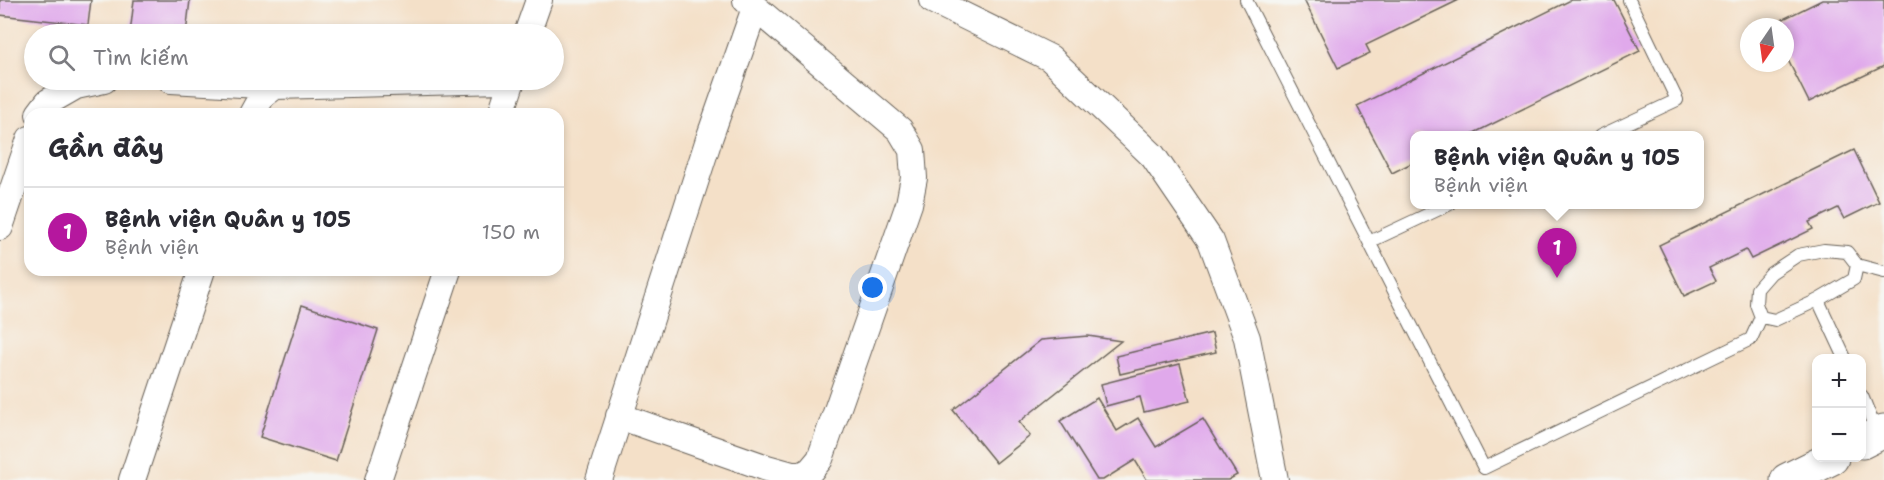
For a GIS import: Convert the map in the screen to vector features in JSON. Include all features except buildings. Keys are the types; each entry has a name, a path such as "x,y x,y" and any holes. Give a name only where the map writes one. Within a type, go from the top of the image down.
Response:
{"highway":[{"path":"1787,480 1824,462"}],"street":[{"path":"531,24 539,0"},
{"path":"932,0 1050,58 1153,156 1211,241 1247,338 1275,480"},
{"path":"599,480 619,416 710,136 750,4 900,130 912,150 914,178 909,204 820,459 810,471 802,475 792,475 767,468 619,416"},
{"path":"44,108 48,102 69,90"},
{"path":"255,108 262,96 270,90"},
{"path":"503,108 509,90"},
{"path":"0,227 24,157"},
{"path":"132,480 200,276"},
{"path":"378,480 446,276"}],"lane":[{"path":"1246,0 1484,468 1751,339 1761,316 1756,304 1757,290 1771,273 1798,255 1824,250 1847,252 1857,265 1884,272"},
{"path":"1609,131 1677,100 1629,0"},
{"path":"1369,242 1439,209"},
{"path":"1761,316 1775,320 1818,300 1854,279 1857,265"},
{"path":"1818,300 1843,354"},
{"path":"1866,408 1874,436"}],"place":[{"name":"Bệnh viện Quân y 105","path":"1557,278"}]}
